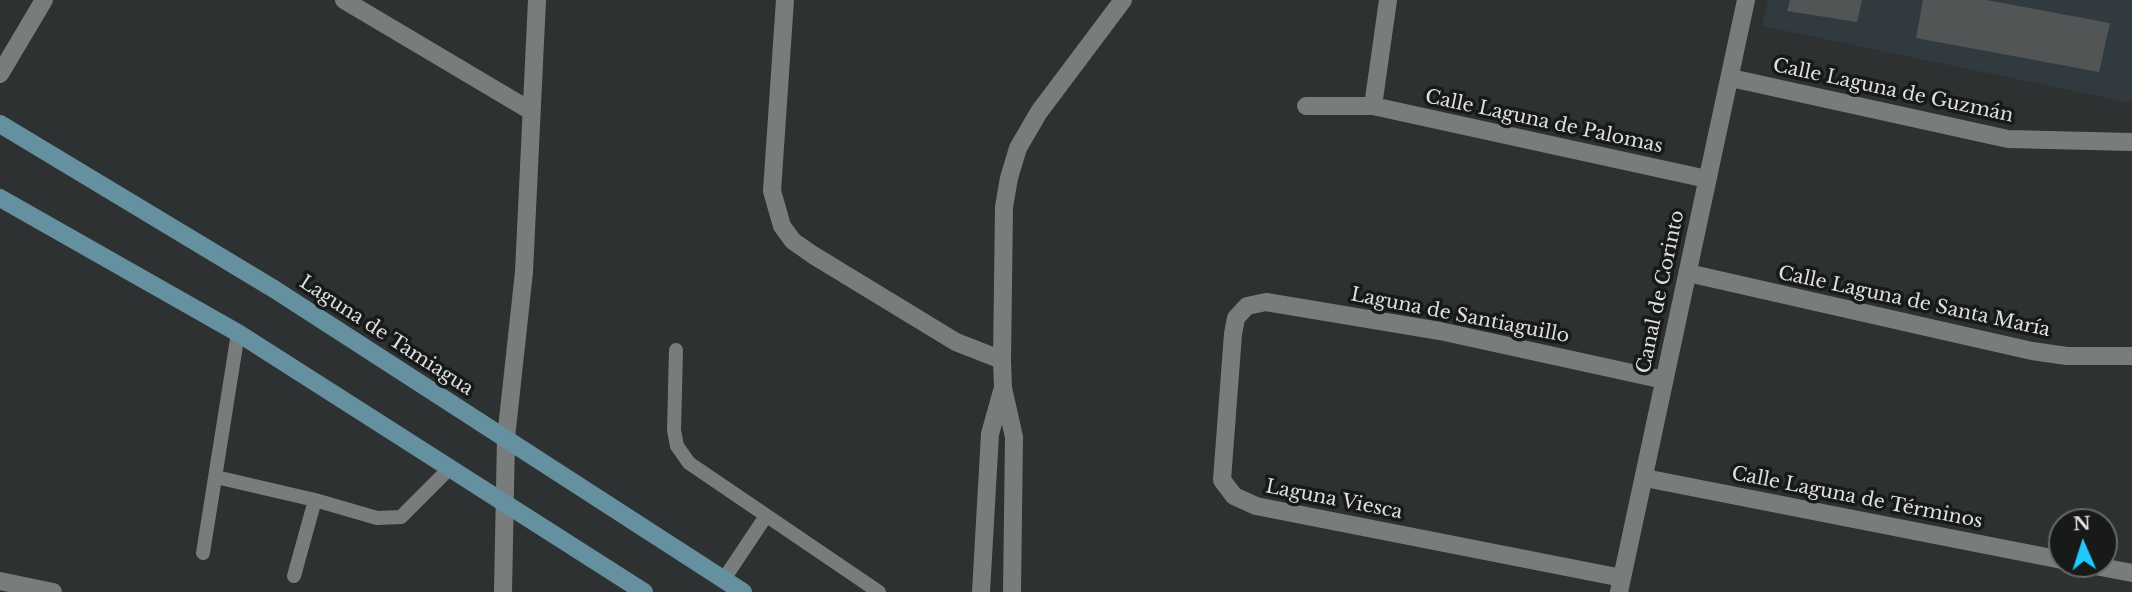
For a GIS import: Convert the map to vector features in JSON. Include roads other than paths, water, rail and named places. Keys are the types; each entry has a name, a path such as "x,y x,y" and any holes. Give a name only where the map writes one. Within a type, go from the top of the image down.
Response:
{"main road":[{"name":"Laguna de Tamiagua","path":"0,124 274,289 743,592"},
{"path":"0,198 238,333 644,592"}],"street":[{"path":"0,74 44,0"},
{"path":"345,0 531,111"},
{"path":"503,592 507,504 506,438 524,272 537,0"},
{"path":"785,0 772,191 782,226 793,241 813,256 956,342 1002,360"},
{"path":"1012,592 1014,437 1003,388 1004,207 1018,148 1039,112 1123,0"},
{"path":"1373,106 1388,0"},
{"name":"Canal de Corinto","path":"1620,585 1731,78 1745,0"},
{"name":"Calle Laguna de Guzmán","path":"1731,78 2008,139 2132,142"},
{"name":"Calle Laguna de Palomas","path":"1306,106 1373,106 1707,179"},
{"name":"Calle Laguna de Santa María","path":"1688,273 2032,351 2067,356 2132,356"},
{"name":"Laguna de Santiaguillo","path":"1247,306 1266,302 1440,331 1664,380"},
{"name":"Laguna Viesca","path":"1247,306 1236,318 1232,347 1223,480 1234,496 1256,506 1620,585"},
{"path":"981,592 990,434 1003,388"},
{"name":"Calle Laguna de Términos","path":"1645,478 2048,556"},
{"path":"0,581 53,592"}],"lane":[{"path":"204,553 238,333"},
{"path":"676,350 674,430 677,446 689,463 879,592"},
{"path":"216,477 315,500 377,518 401,517 450,468"},
{"path":"294,576 315,500"},
{"path":"724,579 766,516"}]}
